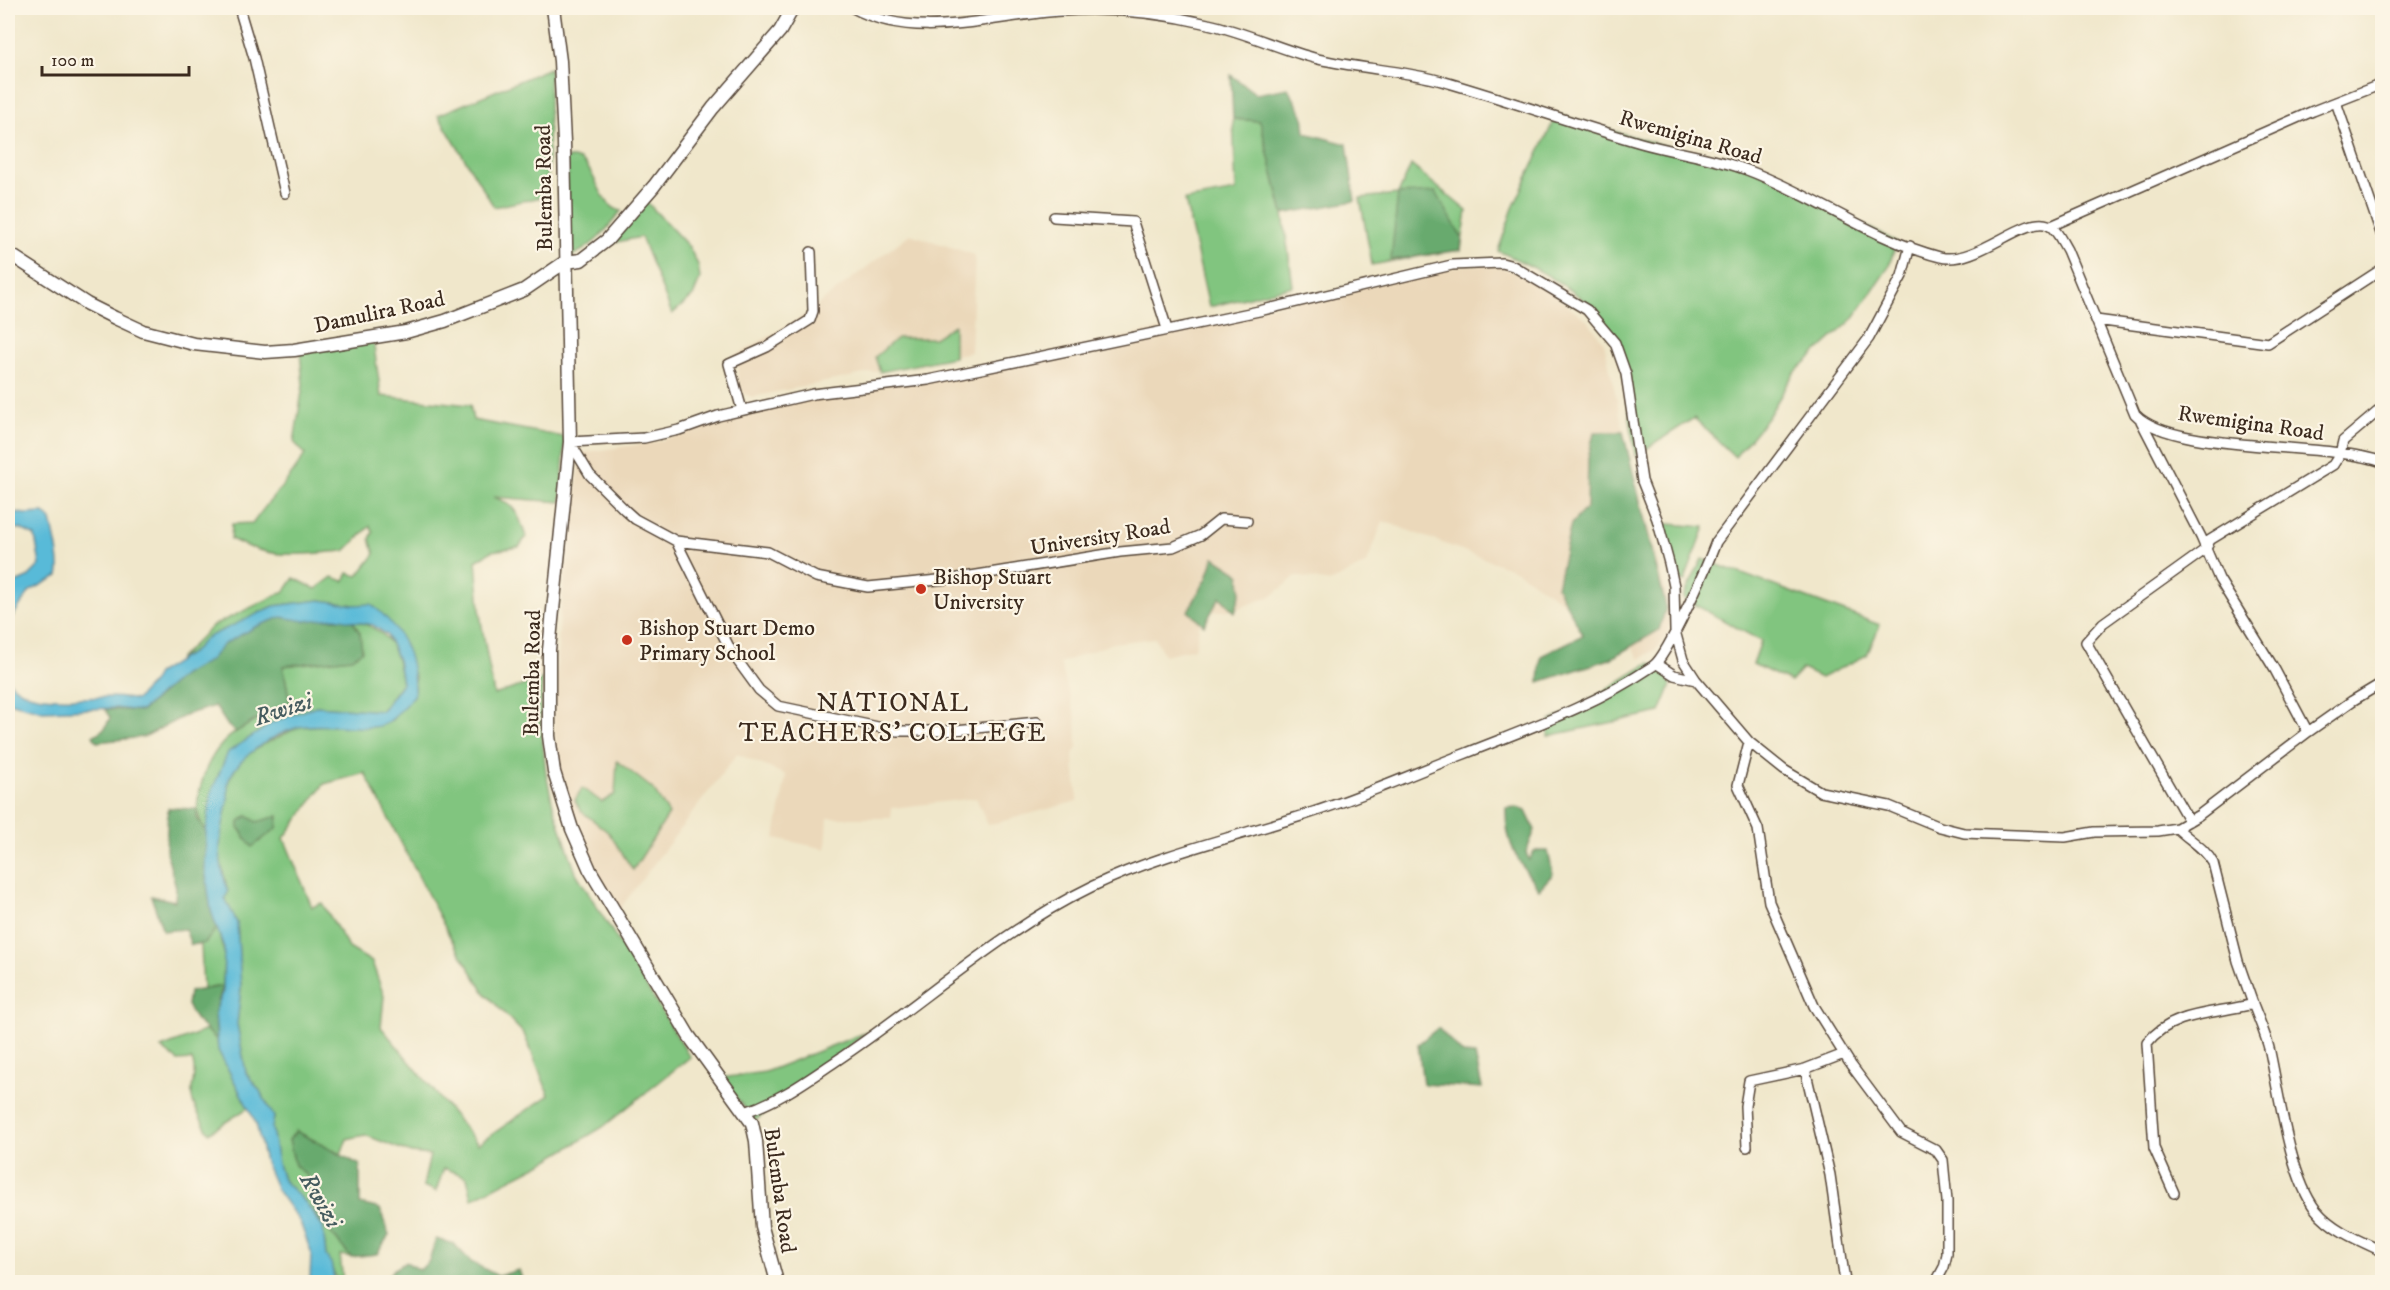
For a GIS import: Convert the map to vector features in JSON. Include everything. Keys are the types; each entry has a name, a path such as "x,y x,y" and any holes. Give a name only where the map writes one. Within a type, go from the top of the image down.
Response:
{"main road":[{"name":"Bulemba Road","path":"553,8 560,61 564,142 570,442 549,650 549,736 554,772 572,829 590,870 689,1036 752,1123 756,1141 762,1227 777,1282"},
{"name":"Damulira Road","path":"8,253 87,304 143,331 194,344 265,352 378,337 445,321 524,290 565,262 581,260 617,230 713,108 780,31 793,8"}],"street":[{"path":"239,8 254,58 285,193"},
{"name":"Rwemigina Road","path":"853,8 889,21 930,25 1072,11 1166,16 1209,24 1318,59 1443,82 1645,145 1745,169 1794,189 1876,234 1941,257 1958,260 2033,226 2042,224 2051,226 2382,84"},
{"path":"2336,102 2382,236"},
{"path":"1054,217 1133,222 1167,329"},
{"path":"2051,226 2067,250 2135,414 2141,421 2219,579 2275,670 2308,732"},
{"path":"745,1112 771,1103 852,1051 1008,936 1088,888 1165,858 1360,797 1468,752 1536,728 1582,707 1657,664 1704,573 1716,542 1794,435 1869,338 1902,276 1910,246"},
{"path":"742,410 729,364 767,347 810,320 813,311 811,252"},
{"path":"570,442 644,438 679,430 742,410 813,394 927,380 1259,311 1397,277 1471,263 1502,263 1545,284 1587,310 1603,325 1623,361 1642,481 1657,519 1674,586 1675,631 1683,660 1696,680 1749,742 1784,770 1821,792 1889,806 1940,827 1964,833 2065,837 2094,832 2158,831 2177,828 2308,732 2382,683"},
{"path":"2096,320 2268,342 2382,269"},
{"path":"2189,821 2086,642 2103,623 2206,549 2210,540 2333,465 2340,454 2343,441 2382,408"},
{"name":"Rwemigina Road","path":"2141,421 2151,426 2194,437 2340,454 2382,462"},
{"name":"University Road","path":"570,442 590,475 625,510 635,519 676,541 768,552 816,578 868,587 958,578 1120,552 1173,547 1201,535 1221,519 1247,520"},
{"path":"676,541 732,653 759,690 778,706 897,731 945,731 1037,722"},
{"path":"1657,664 1674,675 1696,680"},
{"path":"1749,742 1738,785 1758,829 1768,902 1814,1006 1844,1054 1901,1132 1936,1150 1943,1160 1947,1201 1947,1254 1944,1267 1936,1282"},
{"path":"2177,828 2207,852 2212,863 2238,961 2266,1036 2279,1103 2311,1202 2330,1222 2353,1238 2382,1251"},
{"path":"2174,1193 2154,1148 2146,1043 2157,1030 2174,1021 2253,1004"},
{"path":"1747,1147 1745,1106 1749,1081 1805,1070 1844,1054"},
{"path":"1805,1070 1830,1175 1845,1282"}],"shaded area":[{"path":"910,234 975,255 971,352 752,397 744,394 738,382 738,366 733,357 799,319"},
{"name":"Bishop Stuart University","path":"1468,265 1500,267 1539,283 1588,321 1604,343 1627,445 1667,598 1670,621 1667,635 1657,649 1639,659 1633,648 1515,570 1383,521 1367,563 1331,582 1296,576 1272,596 1236,609 1202,613 1195,648 1164,655 1155,638 1113,643 1060,663 1076,718 1077,747 1073,755 1078,801 988,825 976,798 892,808 891,818 828,818 826,849 775,838 786,775 737,754 615,915 558,780 554,715 560,613 581,453 656,442 744,414 818,397 946,374"}],"green space":[{"path":"550,68 547,196 494,207 438,115"},
{"path":"1231,75 1256,94 1288,88 1303,115 1305,133 1347,144 1355,201 1283,214 1260,121 1233,119"},
{"path":"1557,114 1682,151 1741,162 1897,242 1888,268 1853,319 1794,373 1768,417 1735,457 1694,418 1635,456 1620,360 1609,330 1601,317 1590,305 1560,283 1498,251 1513,208"},
{"path":"1233,119 1260,121 1283,214 1293,286 1209,307 1185,200 1236,191"},
{"path":"563,158 574,158 583,162 589,168 607,201 621,211 591,245 566,258"},
{"path":"1411,165 1467,211 1461,249 1372,265 1360,198 1398,194"},
{"path":"1436,192 1462,238 1461,250 1391,260 1398,194"},
{"path":"644,199 689,247 698,265 700,279 693,296 672,314 641,237 607,244"},
{"path":"954,325 954,357 880,372 875,357 897,338 934,338"},
{"path":"373,339 381,396 470,405 473,420 565,437 561,502 493,497 507,503 516,511 526,537 519,547 492,551 476,561 481,621 494,695 542,679 540,716 546,774 553,805 576,873 690,1057 603,1127 548,1160 472,1199 467,1177 444,1168 436,1191 423,1186 430,1155 411,1153 365,1135 347,1139 341,1154 296,1131 289,1140 295,1165 308,1177 314,1213 351,1257 340,1255 343,1281 336,1277 326,1256 323,1228 306,1203 283,1180 272,1128 274,1117 260,1091 246,1073 237,1024 241,988 237,923 225,898 228,892 219,855 219,831 229,779 240,761 262,745 299,727 392,720 401,706 414,696 415,676 371,605 320,600 274,606 206,638 193,652 178,660 212,626 285,591 294,578 316,589 332,577 344,581 348,573 358,576 375,554 370,539 373,532 370,526 345,551 274,553 260,551 231,539 232,524 253,523 293,473 305,454 294,442 303,385 300,352","holes":["365,773 451,939 485,993 524,1034 549,1095 478,1144 381,1027 384,996 372,962 349,948 322,903 312,907 284,838 324,784","278,816 252,846 239,829"]},
{"path":"1594,432 1623,432 1666,607 1659,630 1610,659 1539,682 1541,656 1583,635 1557,587 1571,524 1587,507 1588,458"},
{"path":"1657,523 1705,527 1684,582 1675,579"},
{"path":"1214,557 1240,574 1241,592 1235,612 1220,597 1204,625 1188,611 1207,578"},
{"path":"1702,559 1880,625 1867,655 1821,678 1802,669 1791,682 1753,664 1761,641 1683,598"},
{"path":"281,617 352,620 360,633 362,651 352,658 283,666 291,708 261,717 236,732 228,726 215,706 188,714 144,737 97,742 93,736 105,728 110,718 105,709 142,711 183,675 209,661 224,644 255,627"},
{"path":"352,620 375,629 389,641 397,659 402,683 381,711 316,706 220,775 211,793 206,832 199,816 198,801 205,771 212,757 221,745 244,726 291,708 283,666 318,662 360,633"},
{"path":"1649,663 1663,669 1671,685 1660,712 1548,736 1550,721 1585,703"},
{"path":"617,761 653,789 669,814 633,870 609,833 580,810 575,800 582,788 602,802 615,794"},
{"path":"1517,807 1526,811 1535,830 1526,852 1529,860 1534,851 1548,851 1553,874 1539,889 1519,861 1510,842 1506,808"},
{"path":"168,808 197,809 197,818 206,832 205,868 211,911 217,928 205,943 191,945 185,929 163,931 151,896 175,901 176,887 166,850"},
{"path":"247,816 257,822 278,816 277,828 252,847 239,828 239,822"},
{"path":"217,928 224,952 223,986 203,989 201,944"},
{"path":"223,986 215,1012 217,1040 195,1019 187,1005 189,992"},
{"path":"1438,1028 1463,1054 1475,1055 1482,1088 1423,1084 1418,1044"},
{"path":"207,1030 217,1040 218,1050 248,1108 209,1133 192,1098 194,1065 192,1060 178,1061 161,1048"},
{"path":"867,1032 755,1121 720,1078 765,1072"},
{"path":"296,1131 360,1165 360,1204 380,1209 389,1235 377,1254 351,1257 314,1213 308,1177 295,1165 289,1140"},
{"path":"436,1239 454,1244 471,1262 498,1276 519,1270 523,1282 382,1282 393,1270 406,1262 420,1270 429,1261"}],"water":[{"path":"8,511 25,514 44,513 51,520 59,570 58,576 30,591 8,623 8,586 27,578 40,565 35,536 21,529 8,528"},
{"path":"320,600 354,605 371,604 382,613 398,633 409,656 414,696 393,719 385,724 367,727 320,725 299,727 269,740 242,760 229,780 220,855 228,892 225,898 237,923 241,988 237,1024 246,1073 260,1091 274,1117 272,1128 283,1180 306,1203 323,1228 326,1256 331,1263 335,1282 310,1282 311,1252 300,1222 277,1190 265,1162 256,1123 218,1050 215,1012 223,991 224,948 211,911 205,868 206,832 211,793 228,752 272,723 316,706 382,711 402,683 398,660 387,635 373,625 335,618 305,621 281,617 255,627 224,644 209,661 183,675 141,711 115,708 43,711 8,702 8,680 19,690 50,698 104,697 136,700 157,674 193,652 206,638 274,606"}],"place":[{"name":"Bishop Stuart University","path":"921,589"},
{"name":"Bishop Stuart Demo Primary School","path":"627,640"}],"district":[{"name":"NATIONAL TEACHERS' COLLEGE","path":"893,717"}],"water label":[{"name":"Rwizi","path":"283,709"},
{"name":"Rwizi","path":"321,1200"}]}
